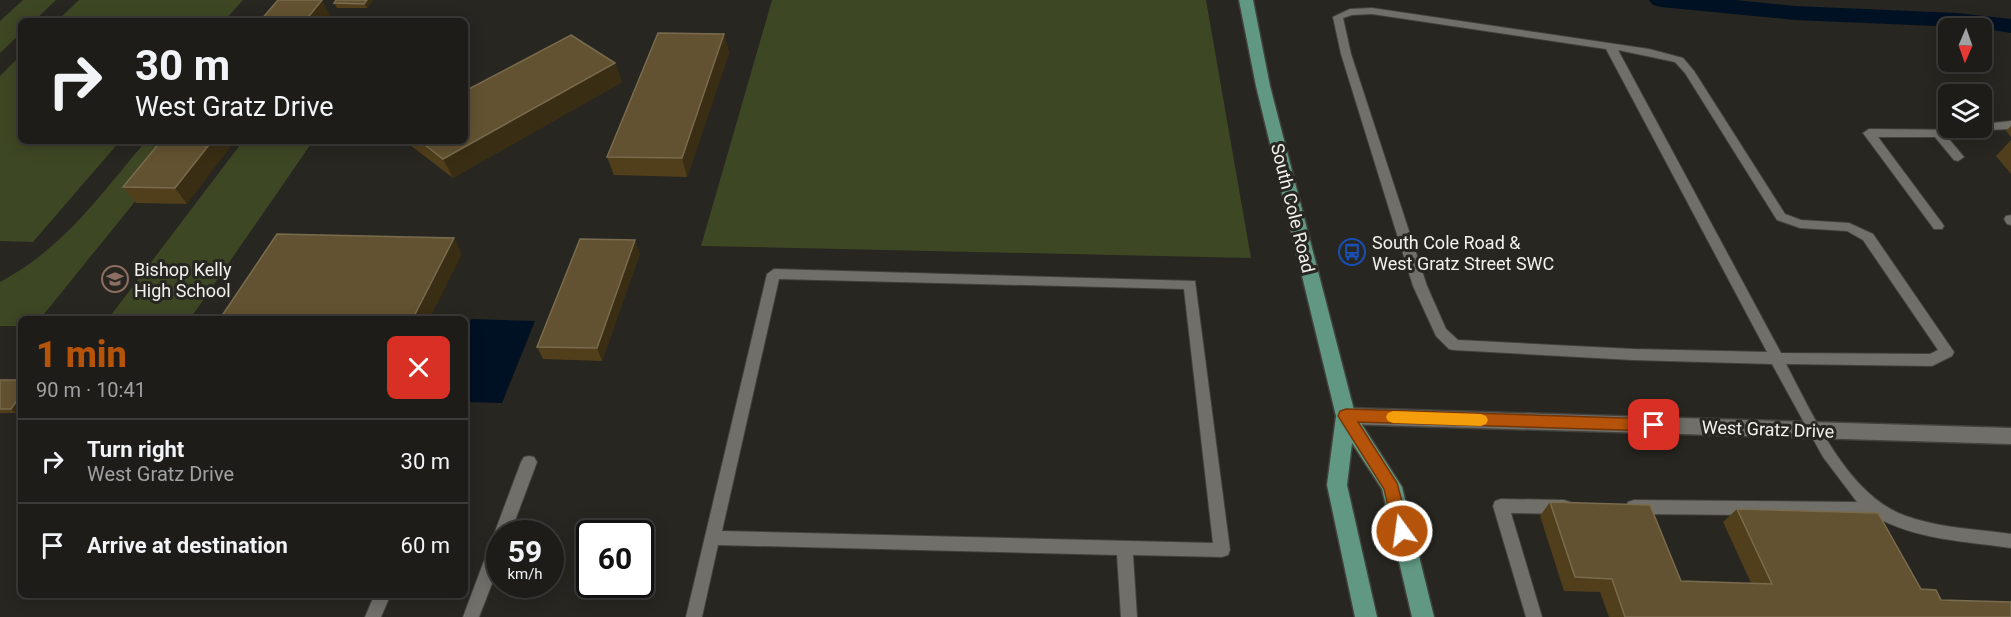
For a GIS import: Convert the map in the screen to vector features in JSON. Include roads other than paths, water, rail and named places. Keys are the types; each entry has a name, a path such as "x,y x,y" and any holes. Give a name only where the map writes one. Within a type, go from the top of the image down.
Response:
{"main road":[{"name":"South Cole Road","path":"1245,0 1263,86 1346,416 1392,487 1423,617"},
{"name":"South Cole Road","path":"1346,416 1337,485 1366,617"}],"street":[{"name":"West Gratz Drive","path":"1346,416 2011,436"}],"lane":[{"path":"1372,11 1611,46 1679,60 1689,71 1780,217 1800,224 1849,227 1868,237 1947,352 1932,360 1777,359 1454,345 1441,332 1420,286 1346,54 1338,17 1350,12 1372,11"},
{"path":"1611,46 1815,430 1850,484 1875,509 1907,525 2011,541"},
{"path":"1992,126 2011,125"},
{"path":"1938,135 1869,133 1938,226"},
{"path":"1942,138 1958,157"},
{"path":"694,617 712,538 774,274 1190,284 1222,550 712,538"},
{"path":"507,520 529,462"},
{"path":"1534,617 1501,506 1583,507"},
{"path":"1618,507 1875,509"},
{"path":"1125,548 1129,617"},
{"path":"471,617 486,577"},
{"path":"373,617 381,598"}],"water":[{"path":"471,319 535,321 502,403 468,402 468,326"}],"waterway":[{"path":"1661,0 1795,13 1957,20 2011,26"}],"place":[{"name":"South Cole Road & West Gratz Street SWC","path":"1352,252"},
{"name":"Bishop Kelly High School","path":"115,279"}]}
